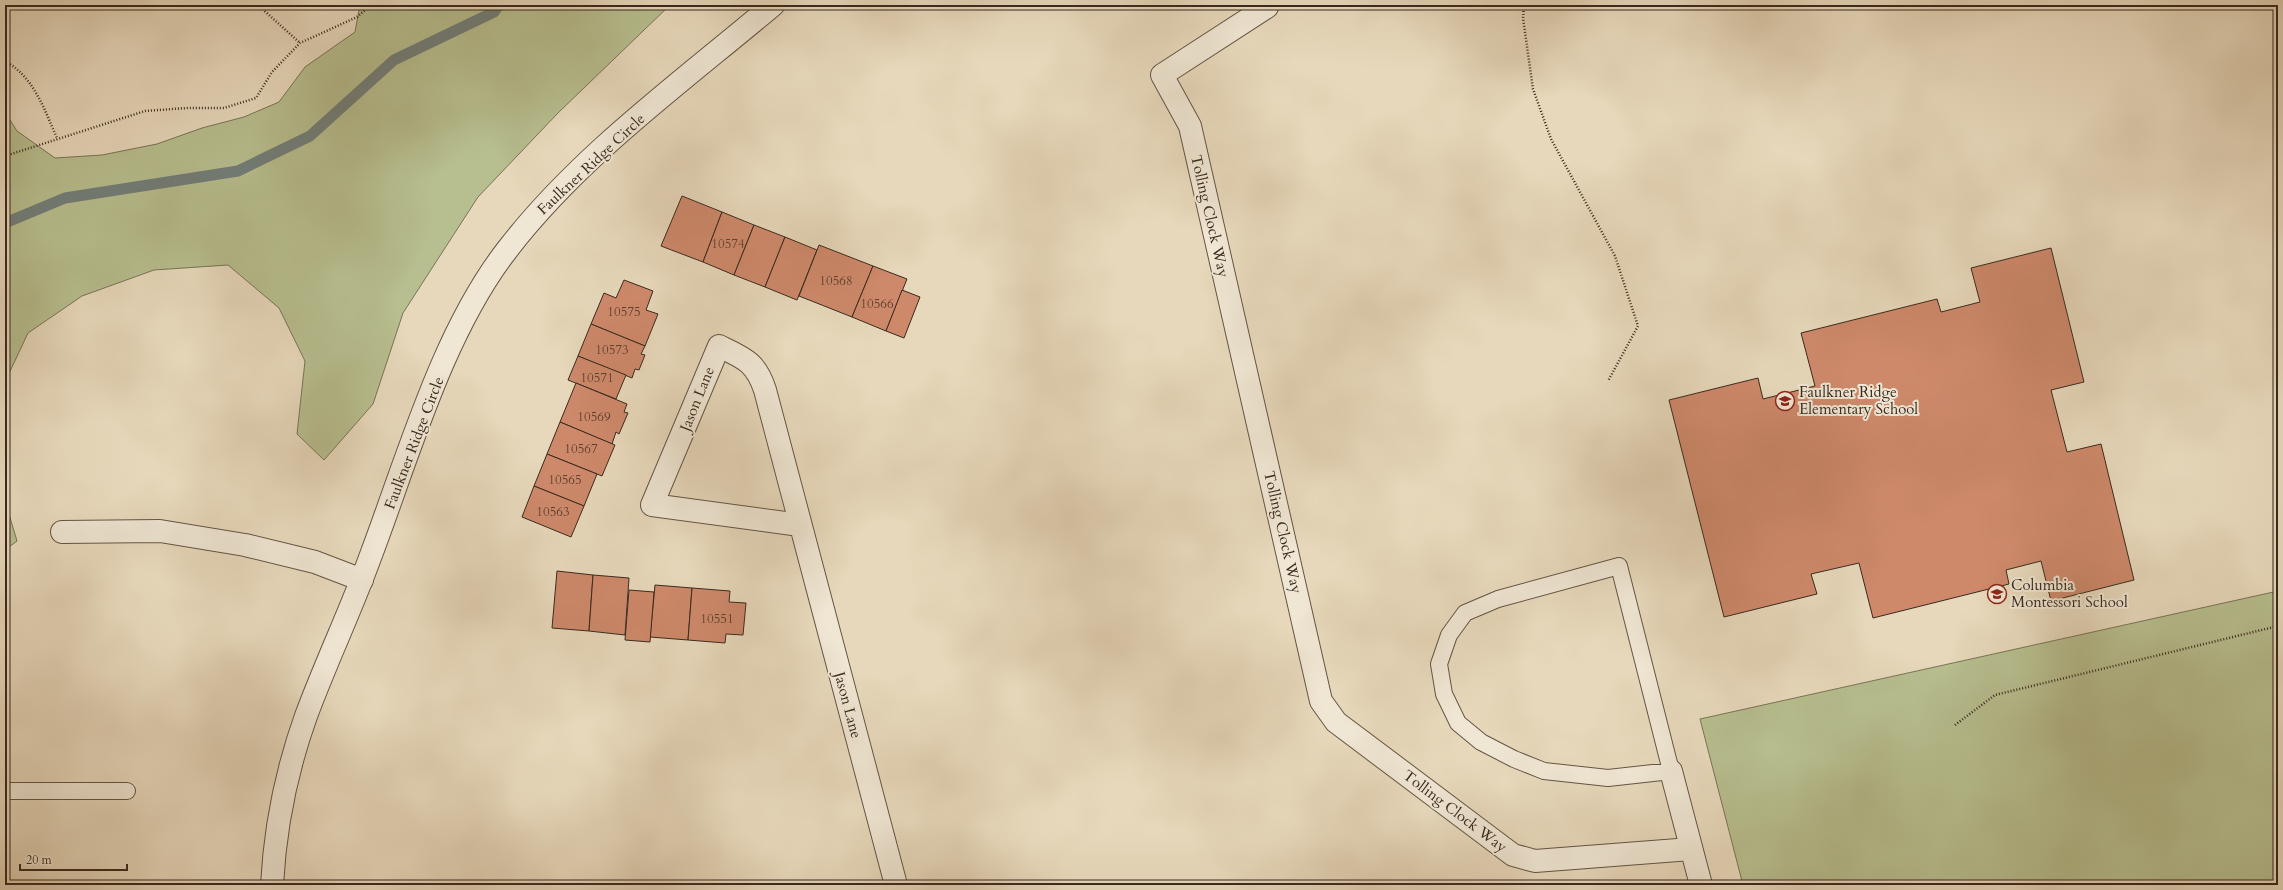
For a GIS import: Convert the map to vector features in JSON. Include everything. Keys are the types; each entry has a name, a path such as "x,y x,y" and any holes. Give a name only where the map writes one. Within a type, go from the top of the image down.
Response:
{"street":[{"name":"Faulkner Ridge Circle","path":"272,885 284,796 306,717 362,580 435,384 470,308 506,251 549,199 609,142 773,5"},
{"name":"Tolling Clock Way","path":"1267,7 1162,75 1190,126 1321,701 1336,722 1513,855 1535,861 1691,849"},
{"name":"Jason Lane","path":"800,525 652,506 718,346 747,360 760,373 896,885"},
{"path":"62,532 160,530 245,545 315,562 362,580"},
{"path":"1672,772 1701,885"}],"lane":[{"path":"1618,566 1672,772 1608,778 1544,771 1514,759 1481,742 1458,723 1444,694 1439,664 1449,634 1465,613 1498,599 1618,566"},
{"path":"5,791 127,791"}],"path":[{"path":"258,5 300,43"},
{"path":"5,156 57,138 145,111 186,108 224,108 256,98 272,72 300,43 357,17 371,5"},
{"path":"1524,5 1523,18 1533,89 1551,139 1615,256 1638,326 1608,381"},
{"path":"5,61 18,68 38,94 57,138"},
{"path":"1955,725 1995,695 2278,626"}],"green space":[{"path":"360,5 670,5 558,113 478,197 403,313 373,404 324,460 297,434 305,361 279,308 228,265 154,270 82,296 28,333 5,382 5,112 17,131 55,158 102,155 157,144 202,128 244,117 279,102 305,67 355,32"},
{"path":"5,501 17,541 5,550"},
{"path":"2278,591 2278,885 1743,885 1700,719"}],"building":[{"path":"682,196 722,212 703,262 661,246"},
{"path":"722,212 754,225 734,275 703,262"},
{"path":"754,225 785,237 765,287 734,275"},
{"path":"785,237 817,250 797,300 765,287"},
{"path":"819,245 873,266 852,317 799,296"},
{"path":"2051,248 2084,382 2051,390 2067,452 2101,444 2134,580 2051,601 2041,561 2006,570 2009,584 1873,618 1859,563 1811,574 1817,594 1724,617 1669,400 1758,378 1763,399 1815,386 1801,333 1937,299 1941,312 1980,302 1971,268"},
{"path":"873,266 907,279 886,331 852,317"},
{"path":"624,280 653,291 646,310 658,314 645,346 591,324 604,293 616,298"},
{"path":"902,290 920,297 904,338 886,331"},
{"path":"591,324 645,346 641,354 645,355 639,370 635,369 632,378 578,356"},
{"path":"578,356 626,375 616,399 568,380"},
{"path":"576,383 627,404 624,412 628,413 619,434 616,432 612,444 560,422"},
{"path":"560,422 615,445 602,476 547,454"},
{"path":"547,454 597,474 584,506 534,486"},
{"path":"534,486 584,506 571,537 522,517"},
{"path":"557,571 593,575 589,631 552,628"},
{"path":"593,575 629,578 625,635 589,631"},
{"path":"655,585 692,588 688,640 650,637"},
{"path":"692,588 730,591 729,602 746,603 743,635 726,634 725,643 688,640"},
{"path":"629,590 654,592 650,642 625,640"}],"waterway":[{"path":"5,223 65,198 238,171 310,136 394,60 494,12 499,5"}],"place":[{"name":"Faulkner Ridge Elementary School","path":"1785,401"},
{"name":"Columbia Montessori School","path":"1997,594"}]}
